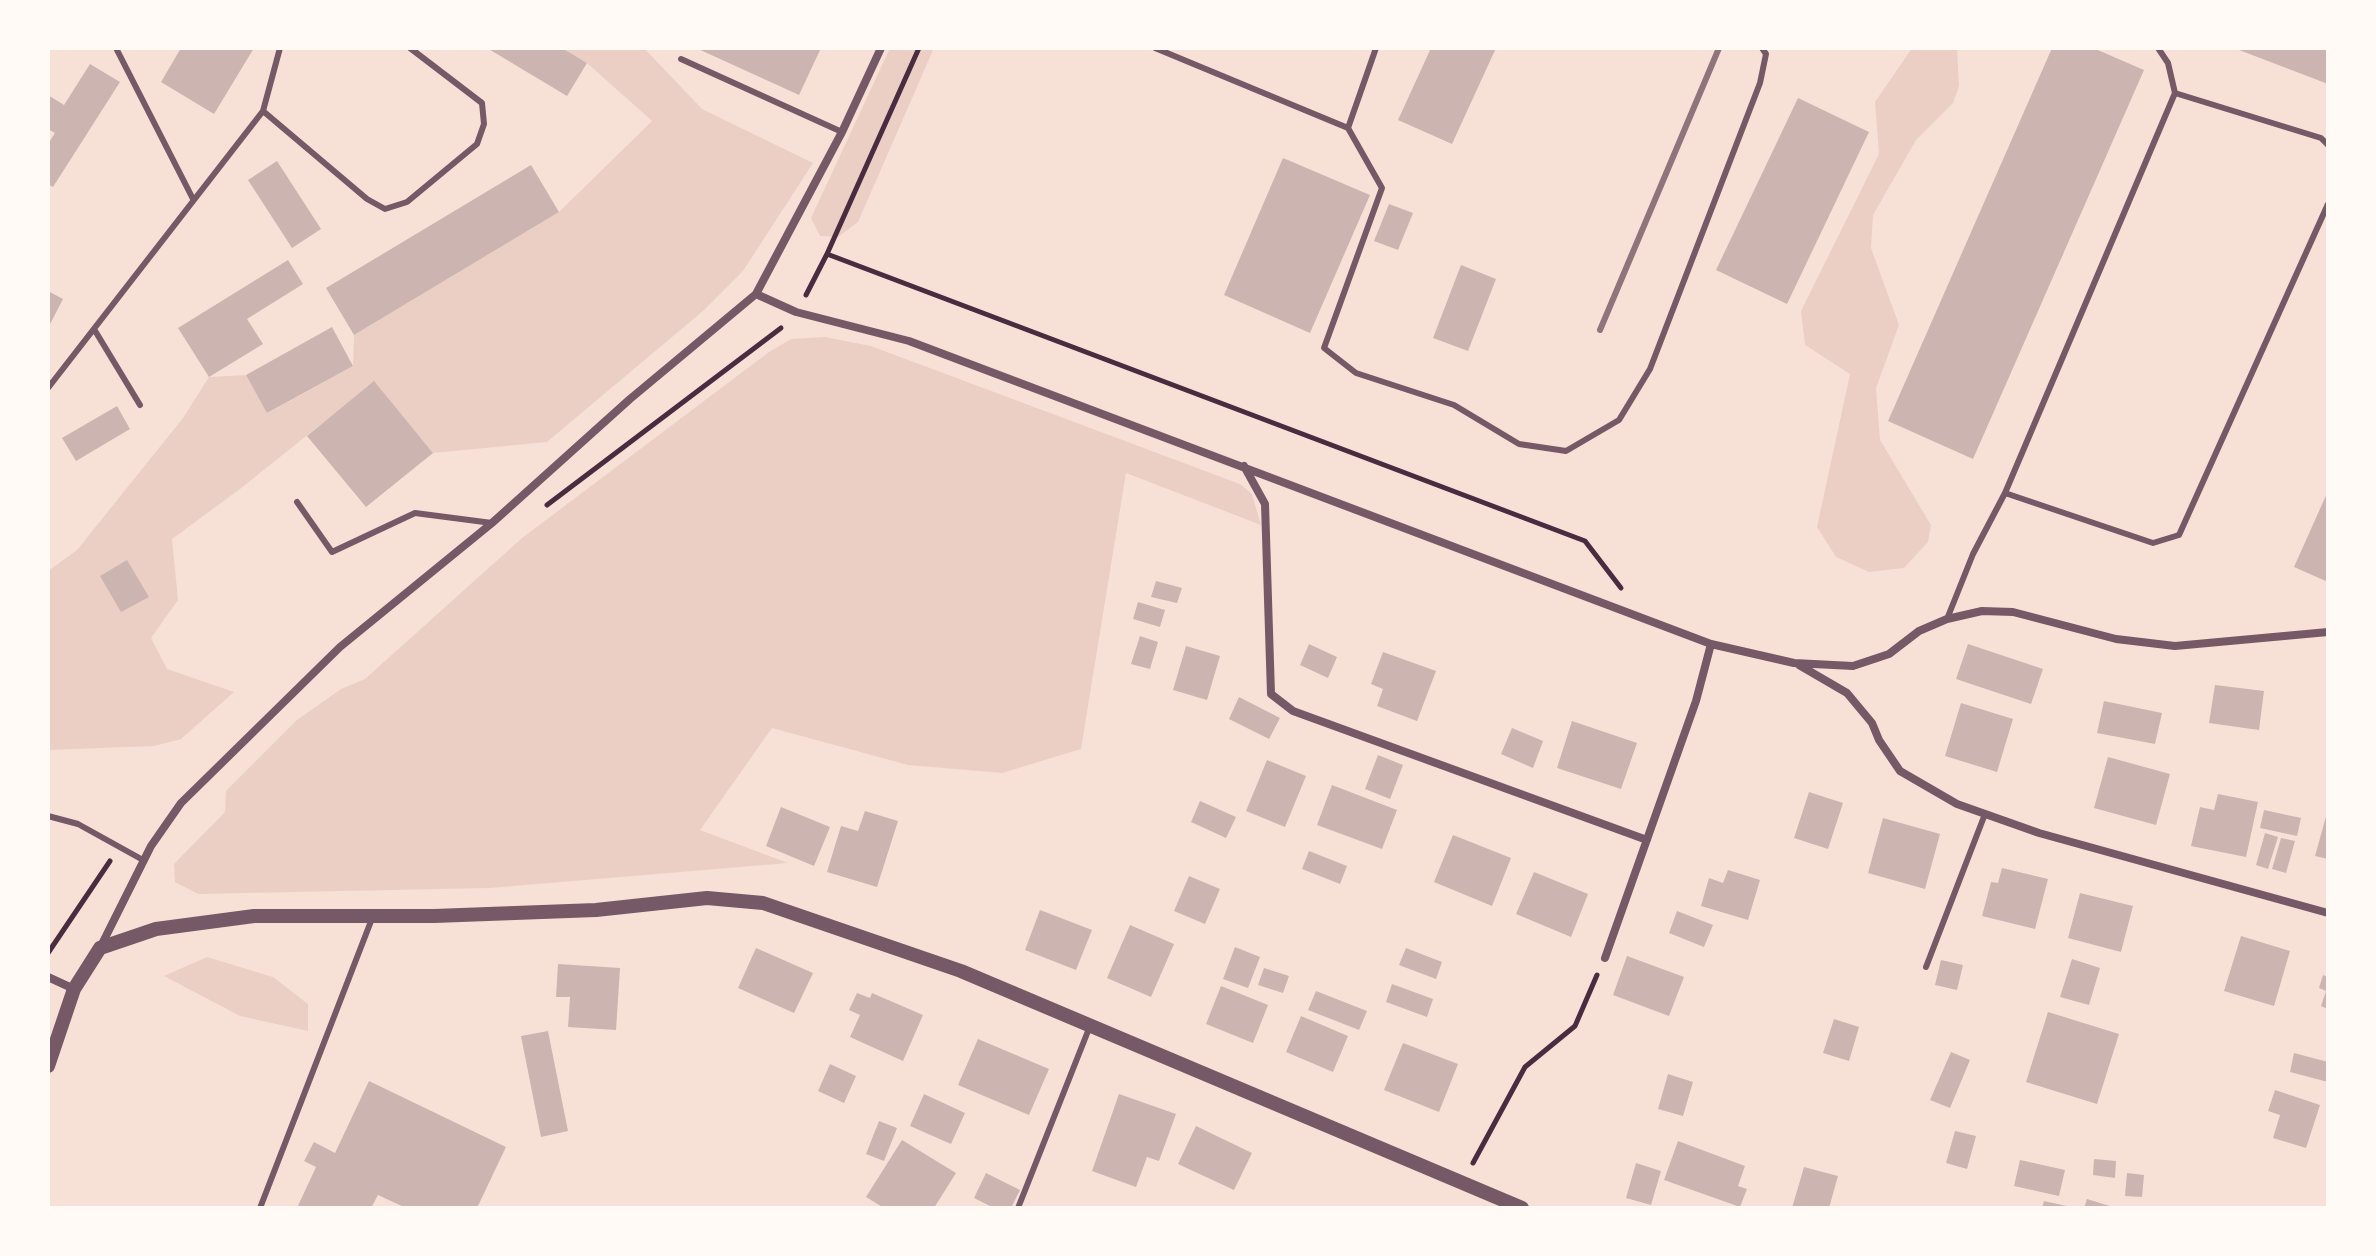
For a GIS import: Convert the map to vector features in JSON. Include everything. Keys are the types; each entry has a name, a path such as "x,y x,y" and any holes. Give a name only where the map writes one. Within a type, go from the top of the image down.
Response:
{"street":[{"path":"48,1066 74,989 100,948 143,860 171,813 340,647 492,523 630,399 756,294 842,132 881,48"},
{"path":"756,294 796,312 909,341 1711,644 1794,663 1853,666 1889,654 1919,631 1947,619 1982,611 2013,612 2116,639 2175,646 2328,632"},
{"path":"1244,466 1265,504 1271,694 1293,711 1647,840"},
{"path":"1605,958 1711,644"},
{"path":"1794,663 1847,693 1872,723 1900,771 1957,804 2039,833 2328,913"},
{"path":"100,948 156,929 254,916 596,910 707,898 763,903 961,971 1522,1208"},
{"path":"48,977 74,989"}],"lane":[{"path":"116,48 193,199"},
{"path":"48,388 263,111 280,48"},
{"path":"263,111 376,206 396,208 477,144 484,124 482,103 410,48"},
{"path":"1155,48 1348,128 1382,188 1324,348 1356,373 1454,405 1519,444 1566,451 1619,420 1650,369 1760,83 1766,54 1762,48"},
{"path":"1348,128 1376,48"},
{"path":"1947,619 1973,554 2005,493 2175,93 2168,63 2158,48"},
{"path":"681,59 842,132"},
{"path":"2175,93 2321,138 2328,145"},
{"path":"2005,493 2153,543 2179,535 2328,204"},
{"path":"94,329 140,405"},
{"path":"297,502 332,552 415,513 492,523"},
{"path":"1926,967 1985,814"},
{"path":"48,816 78,824 143,860"},
{"path":"260,1208 373,916"},
{"path":"1018,1208 1090,1026"}],"path":[{"path":"536,513 773,336 796,312 827,254 919,48"},
{"path":"827,254 1585,541 1642,616"},
{"path":"48,953 119,847"},
{"path":"1456,1181 1480,1154 1525,1067 1575,1026 1605,958"}],"shaded area":[{"path":"562,48 644,48 702,109 813,163 743,271 703,311 547,442 433,453 374,382 172,539 178,600 151,638 167,669 234,692 181,739 154,746 48,750 48,571 77,550 183,418 209,377 246,375 268,413 353,366 354,335 559,212 652,121 587,63"},
{"path":"890,48 934,48 858,222 838,237 820,236 811,218"},
{"path":"1912,48 1957,48 1959,86 1953,103 1916,140 1873,215 1871,248 1899,325 1876,388 1880,440 1931,525 1928,542 1904,568 1869,572 1836,557 1817,527 1850,374 1805,345 1801,311 1879,154 1875,102"},
{"path":"825,337 871,346 1240,484 1252,494 1261,525 1126,473 1081,749 1002,773 908,765 772,728 700,830 788,863 490,888 198,894 175,882 174,864 225,812 226,791 297,720 341,689 365,679 522,538 769,352 791,339"},
{"path":"207,957 273,977 308,1004 308,1031 240,1016 164,976"}],"building":[{"path":"181,48 254,48 214,114 161,82"},
{"path":"487,48 562,48 587,63 567,96"},
{"path":"696,48 821,48 799,95"},
{"path":"1431,48 1496,48 1452,144 1398,120"},
{"path":"2052,48 2093,48 2144,70 1973,459 1888,421"},
{"path":"2234,48 2328,48 2328,84"},
{"path":"90,64 120,82 53,187 48,184 48,144 55,133 48,129 48,95 64,105"},
{"path":"1798,98 1869,132 1787,304 1716,270"},
{"path":"1283,158 1370,195 1310,333 1224,295"},
{"path":"277,161 321,229 292,248 248,180"},
{"path":"531,165 559,212 354,335 326,288"},
{"path":"1389,204 1413,213 1398,250 1374,241"},
{"path":"288,260 303,284 247,319 263,344 209,377 178,328"},
{"path":"1461,265 1496,279 1468,351 1433,338"},
{"path":"48,291 63,299 48,328"},
{"path":"332,327 353,366 267,413 246,375"},
{"path":"374,381 433,453 366,507 307,436"},
{"path":"117,406 130,429 76,461 62,438"},
{"path":"2328,491 2328,582 2294,567"},
{"path":"127,560 149,597 121,612 100,576"},
{"path":"1156,581 1182,588 1177,603 1151,597"},
{"path":"1138,602 1165,610 1160,627 1133,619"},
{"path":"1140,636 1158,642 1150,669 1131,664"},
{"path":"1309,644 1337,657 1328,678 1300,665"},
{"path":"1968,644 2043,669 2031,704 1956,679"},
{"path":"1186,646 1220,656 1207,700 1173,690"},
{"path":"1383,652 1436,671 1417,721 1377,706 1383,689 1371,684"},
{"path":"2215,685 2264,691 2259,730 2209,723"},
{"path":"1239,697 1280,718 1269,739 1229,719"},
{"path":"2104,701 2162,713 2155,744 2097,733"},
{"path":"1961,703 2013,719 1997,772 1945,756"},
{"path":"1572,721 1637,743 1621,789 1557,768"},
{"path":"1512,728 1543,741 1533,768 1501,754"},
{"path":"1378,755 1403,765 1390,799 1365,789"},
{"path":"2108,757 2170,774 2156,825 2094,808"},
{"path":"1267,760 1306,776 1285,827 1246,811"},
{"path":"1332,785 1397,810 1382,849 1317,825"},
{"path":"1809,792 1843,803 1828,849 1794,838"},
{"path":"2218,794 2258,802 2246,857 2191,846 2200,807 2214,810"},
{"path":"1200,801 1236,817 1226,838 1191,822"},
{"path":"781,807 830,827 814,866 766,846"},
{"path":"2264,810 2301,818 2297,836 2260,828"},
{"path":"865,811 898,821 877,887 827,872 841,826 858,831"},
{"path":"2328,813 2328,859 2315,856"},
{"path":"1883,818 1940,834 1925,889 1868,873"},
{"path":"2265,833 2278,837 2268,869 2256,865"},
{"path":"1453,835 1511,858 1492,906 1434,882"},
{"path":"2281,838 2295,841 2286,873 2272,869"},
{"path":"1309,851 1347,866 1340,884 1302,869"},
{"path":"2002,868 2048,879 2035,929 1982,916 1991,882 1998,883"},
{"path":"1728,870 1760,880 1748,920 1701,906 1709,878 1723,883"},
{"path":"1534,872 1588,894 1571,937 1516,914"},
{"path":"1189,876 1220,889 1205,924 1174,911"},
{"path":"2080,893 2133,906 2121,952 2068,938"},
{"path":"1040,910 1092,930 1076,970 1025,950"},
{"path":"1677,911 1713,925 1704,947 1669,933"},
{"path":"1130,925 1174,944 1151,997 1107,978"},
{"path":"2241,936 2290,951 2274,1006 2224,991"},
{"path":"1235,947 1260,957 1248,988 1223,979"},
{"path":"756,948 813,973 794,1013 738,988"},
{"path":"1406,948 1442,962 1436,979 1399,965"},
{"path":"1627,956 1684,977 1669,1016 1613,995"},
{"path":"2072,959 2100,968 2089,1005 2060,997"},
{"path":"1941,960 1963,965 1957,990 1935,985"},
{"path":"558,964 620,968 616,1030 568,1027 570,997 556,997"},
{"path":"1264,968 1289,976 1283,993 1258,985"},
{"path":"2323,975 2328,977 2328,1009 2321,1006 2326,991 2319,988"},
{"path":"1392,984 1433,999 1427,1017 1386,1002"},
{"path":"1221,986 1268,1005 1253,1043 1206,1024"},
{"path":"1316,991 1367,1011 1359,1030 1308,1010"},
{"path":"857,993 870,998 872,993 923,1015 903,1061 850,1037 860,1015 849,1010"},
{"path":"2048,1012 2119,1034 2097,1104 2026,1082"},
{"path":"1301,1016 1348,1036 1333,1072 1286,1052"},
{"path":"1834,1019 1859,1027 1849,1061 1823,1053"},
{"path":"548,1031 568,1131 541,1137 521,1036"},
{"path":"978,1039 1049,1069 1029,1115 958,1085"},
{"path":"1403,1043 1458,1064 1439,1112 1384,1090"},
{"path":"1951,1052 1970,1060 1950,1108 1930,1100"},
{"path":"2294,1053 2328,1062 2328,1082 2290,1072"},
{"path":"830,1064 856,1076 844,1103 818,1091"},
{"path":"1668,1074 1693,1082 1683,1116 1658,1109"},
{"path":"369,1081 506,1147 477,1208 406,1208 378,1195 371,1208 297,1208 316,1167 304,1161 314,1142 335,1153"},
{"path":"2275,1090 2320,1105 2306,1148 2273,1138 2280,1115 2268,1111"},
{"path":"924,1094 965,1113 951,1144 910,1126"},
{"path":"1119,1094 1176,1114 1159,1161 1147,1157 1136,1187 1092,1171"},
{"path":"879,1121 897,1128 884,1161 866,1154"},
{"path":"1196,1126 1252,1153 1234,1190 1178,1164"},
{"path":"1955,1131 1976,1136 1967,1169 1946,1163"},
{"path":"902,1140 956,1173 934,1208 884,1208 866,1197"},
{"path":"1678,1141 1745,1166 1738,1186 1747,1189 1740,1207 1664,1180"},
{"path":"2094,1159 2116,1161 2115,1178 2093,1175"},
{"path":"2020,1160 2065,1170 2059,1196 2014,1186"},
{"path":"1636,1163 1661,1171 1651,1205 1626,1198"},
{"path":"1804,1167 1838,1176 1829,1208 1792,1208"},
{"path":"986,1173 1020,1190 1011,1208 994,1208 974,1198"},
{"path":"2127,1173 2144,1175 2142,1197 2125,1196"},
{"path":"2087,1199 2113,1207 2113,1208 2084,1208"},
{"path":"2044,1201 2071,1207 2071,1208 2042,1208"}],"railway":[{"path":"1600,330 1719,48"}]}
